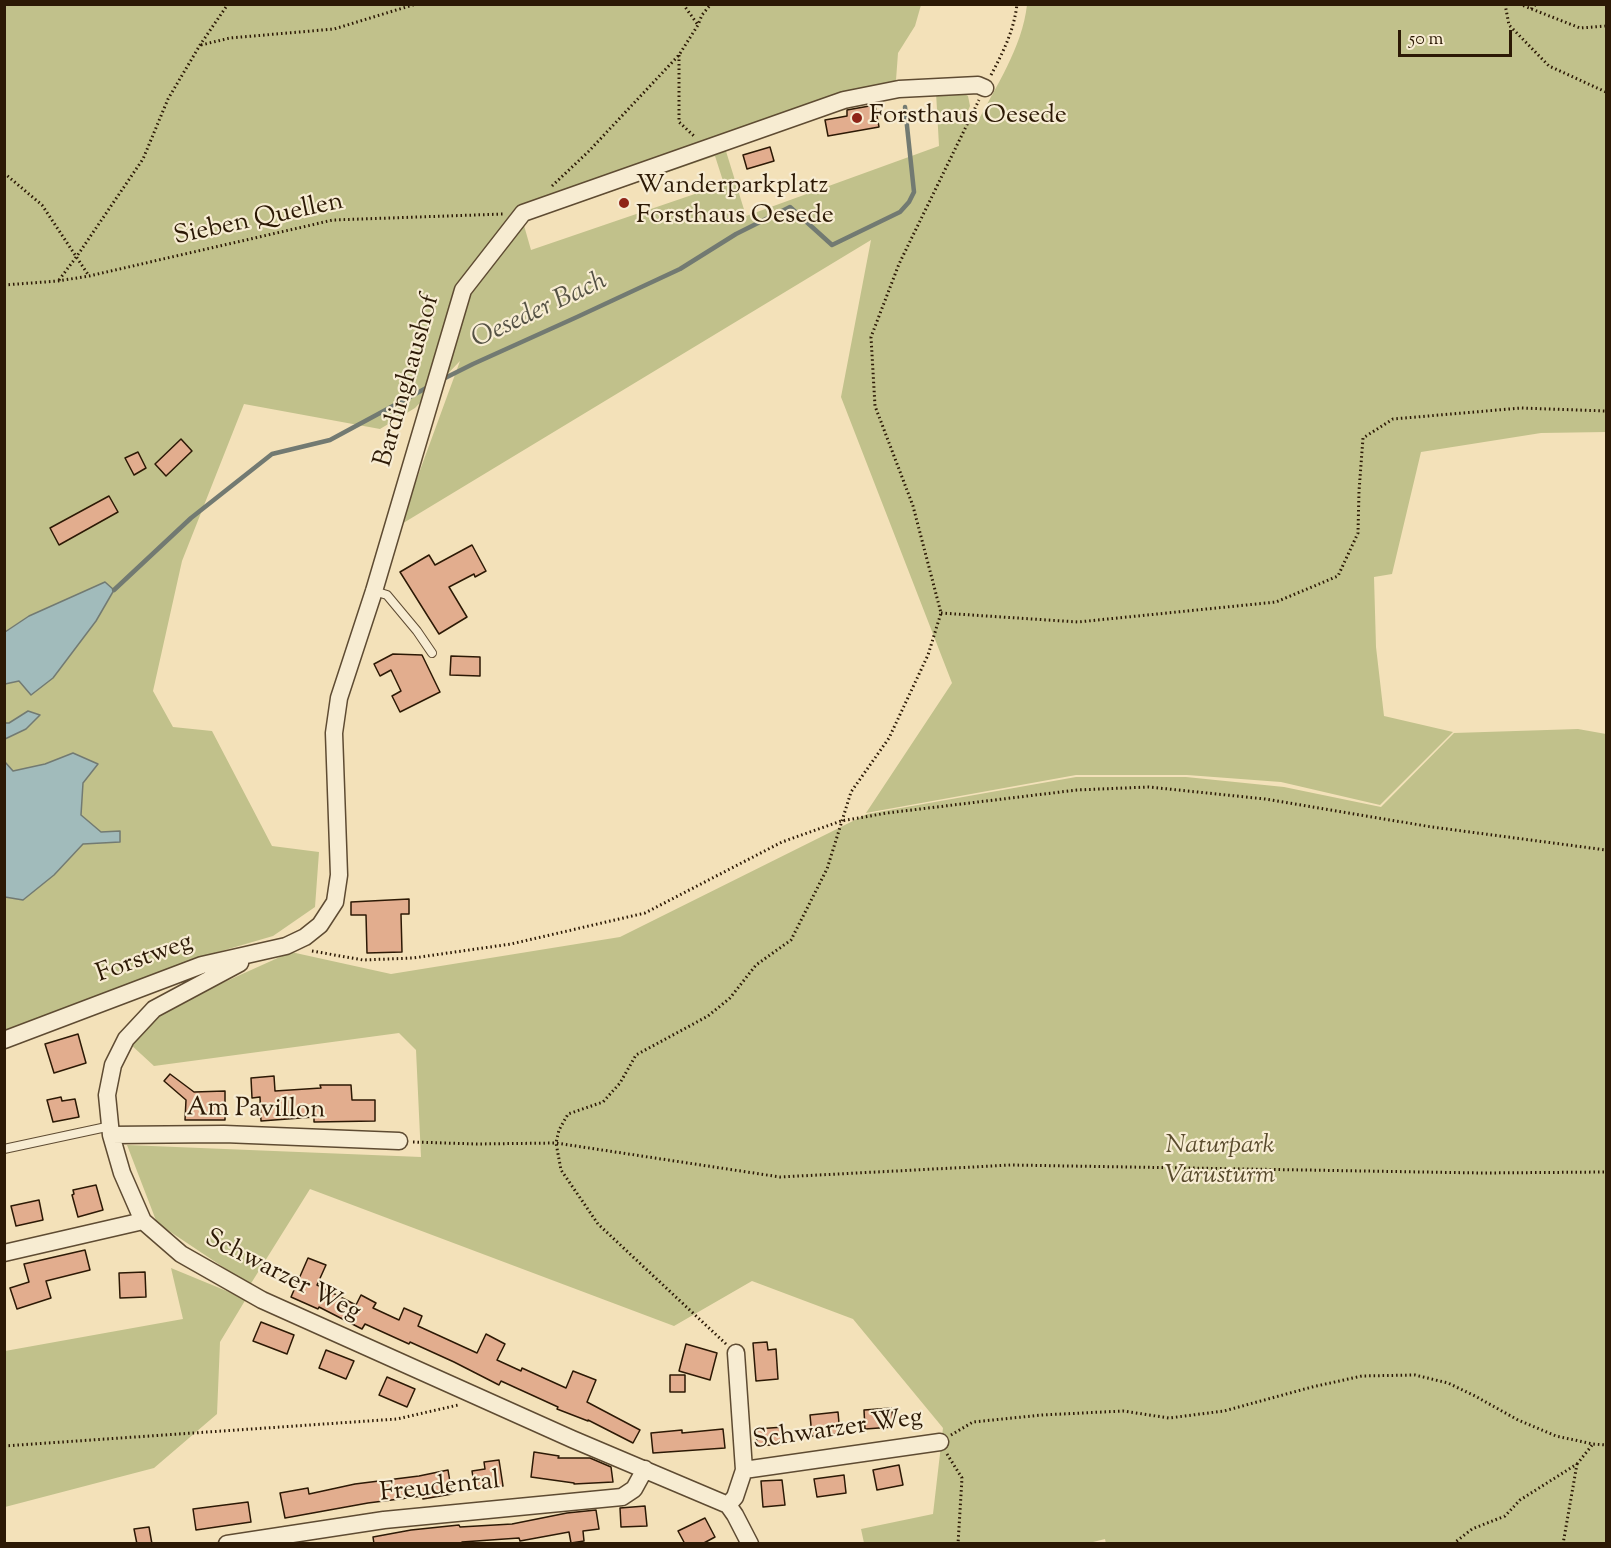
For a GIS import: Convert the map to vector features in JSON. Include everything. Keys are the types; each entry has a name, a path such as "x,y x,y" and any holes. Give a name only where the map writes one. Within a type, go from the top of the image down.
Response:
{"street":[{"path":"523,213 844,100 899,89 978,85 985,88"},
{"name":"Bardinghaushof","path":"305,937 320,925 335,902 339,875 334,733 339,698 374,591 463,290 523,213"},
{"name":"Forstweg","path":"4,1040 202,965 286,946 305,937"},
{"name":"Schwarzer Weg","path":"256,954 154,1009 126,1039 113,1065 107,1095 111,1130 122,1173 143,1221 181,1254 262,1300 483,1400 728,1505"},
{"name":"Am Pavillon","path":"111,1130 399,1141"},
{"path":"4,1253 143,1221"},
{"path":"736,1353 744,1470 735,1497 728,1505 750,1544"},
{"name":"Schwarzer Weg","path":"744,1470 940,1442"},
{"name":"Freudental","path":"227,1544 384,1520 622,1497 634,1490 645,1470"}],"lane":[{"path":"374,591 387,595 432,653"},
{"path":"4,1149 111,1130"}],"path":[{"path":"58,281 143,159 168,99 228,4"},
{"path":"200,45 230,38 334,29 416,4"},
{"path":"682,4 698,25"},
{"path":"548,190 589,151 679,55 711,4"},
{"path":"736,1353 598,1224 561,1170 556,1143 559,1130 568,1114 603,1102 620,1083 636,1055 708,1016 730,998 756,965 791,940 827,869 851,792 889,738 928,656 941,613 913,506 875,406 871,337 899,264 1009,40 1017,4"},
{"path":"1505,4 1509,26 1550,66 1606,92"},
{"path":"1519,4 1580,28 1606,26"},
{"path":"1531,9 1536,4"},
{"path":"679,55 679,122 707,149"},
{"path":"4,173 42,205 89,276"},
{"name":"Sieben Quellen","path":"4,285 89,276 333,220 523,213"},
{"path":"941,613 1078,622 1276,602 1338,576 1358,533 1363,438 1393,419 1521,408 1606,411"},
{"path":"286,946 363,960 413,958 511,944 645,913 782,842 841,821 887,813 1077,790 1149,787 1265,799 1432,826 1606,850"},
{"path":"399,1141 476,1144 556,1143 780,1177 1011,1165 1480,1173 1606,1172"},
{"path":"958,1544 962,1478 940,1442 973,1422 1042,1415 1123,1411 1169,1418 1224,1412 1301,1389 1362,1376 1415,1375 1448,1383 1518,1420 1556,1436 1606,1445"},
{"path":"4,1446 397,1419 483,1400"},
{"path":"1453,1544 1472,1529 1505,1516 1520,1500 1577,1464 1593,1444"},
{"path":"1563,1544 1577,1464"}],"green space":[{"path":"5,5 921,5 915,26 898,53 896,80 891,84 842,92 721,135 746,216 939,146 936,92 963,93 968,96 970,106 964,120 976,125 1014,52 1027,5 1606,5 1606,432 1541,433 1421,452 1392,574 1374,577 1376,647 1384,716 1453,732 1380,805 1281,782 1187,775 1076,775 866,813 952,683 841,397 871,240 400,525 460,361 415,408 380,429 244,404 182,561 153,691 173,727 212,731 272,846 319,852 315,907 273,936 201,957 5,1030 5,897 23,900 54,875 83,844 119,842 120,831 101,833 81,815 83,783 97,764 73,753 45,764 13,771 5,762 5,739 26,729 39,715 28,711 9,723 5,723 5,684 53,678 96,621 114,591 105,582 29,616 5,632","holes":["715,156 724,184 531,250 523,222"]},
{"name":"Naturpark Varusturm","path":"1578,729 1606,734 1606,1543 1106,1544 1105,1539 1085,1544 864,1543 861,1529 933,1514 943,1428 853,1319 752,1281 674,1326 310,1189 250,1285 157,1223 127,1145 421,1157 416,1050 399,1033 154,1066 129,1043 158,1012 291,952 391,974 620,937 867,814 1076,777 1186,777 1284,787 1381,807 1454,733"},
{"path":"171,1268 246,1299 220,1342 217,1414 154,1468 5,1507 5,1351 183,1319"}],"water":[{"path":"105,582 114,590 96,621 53,678 31,695 19,681 5,684 5,632 29,616"},
{"path":"28,711 40,715 26,729 5,739 5,723 9,723"},
{"path":"73,753 98,764 83,783 81,815 101,832 120,831 120,842 83,844 54,875 23,900 5,897 5,762 13,771 45,764"}],"building":[{"name":"Forsthaus Oesede","path":"875,105 879,127 828,136 825,120 847,116 847,110"},
{"path":"770,147 774,161 747,169 743,155"},
{"path":"181,439 192,451 166,476 155,464"},
{"path":"138,452 146,468 134,475 125,458"},
{"path":"109,496 118,512 59,545 50,528"},
{"path":"472,545 486,571 475,577 474,574 449,587 467,617 439,634 400,572 429,555 435,565"},
{"path":"393,654 422,655 440,692 400,712 392,696 401,691 391,670 380,676 374,664"},
{"path":"451,656 480,657 480,676 450,675"},
{"path":"409,899 409,914 401,914 402,952 367,953 366,915 351,915 351,902"},
{"path":"78,1034 86,1063 54,1073 45,1044"},
{"path":"170,1074 194,1092 225,1091 225,1120 185,1120 186,1100 164,1081"},
{"path":"274,1076 275,1091 321,1088 320,1085 351,1085 352,1100 375,1100 375,1121 314,1122 314,1117 261,1121 260,1097 252,1098 251,1078"},
{"path":"61,1097 62,1101 75,1099 79,1117 53,1122 47,1100"},
{"path":"96,1185 103,1210 78,1217 72,1195 73,1190"},
{"path":"39,1200 43,1220 16,1226 11,1206"},
{"path":"85,1250 90,1270 46,1281 51,1298 17,1309 10,1288 29,1282 24,1264"},
{"path":"308,1258 326,1265 317,1285 356,1305 361,1295 376,1303 373,1308 399,1320 404,1308 422,1316 418,1326 477,1353 486,1334 505,1344 497,1360 521,1371 522,1368 566,1388 573,1371 596,1380 587,1402 640,1430 633,1443 501,1381 499,1385 410,1342 409,1344 365,1324 362,1329 319,1307 318,1309 291,1297"},
{"path":"145,1272 146,1297 120,1298 119,1273"},
{"path":"261,1322 294,1335 287,1354 253,1341"},
{"path":"767,1342 768,1350 776,1349 778,1379 756,1381 753,1343"},
{"path":"686,1344 717,1353 710,1380 679,1371"},
{"path":"326,1350 354,1361 346,1379 319,1368"},
{"path":"670,1375 685,1375 685,1392 670,1392"},
{"path":"387,1377 415,1389 407,1407 379,1395"},
{"path":"892,1408 893,1427 865,1429 864,1410"},
{"path":"838,1412 840,1434 812,1436 810,1415"},
{"path":"784,1427 785,1444 757,1446 756,1429"},
{"path":"723,1429 725,1448 653,1453 651,1433"},
{"path":"534,1452 559,1456 558,1458 590,1458 611,1467 613,1482 574,1484 531,1477"},
{"path":"499,1460 503,1486 475,1490 472,1471 485,1469 484,1462"},
{"path":"899,1465 903,1485 877,1490 873,1470"},
{"path":"448,1470 452,1494 423,1499 423,1496 368,1503 285,1518 280,1493 308,1488 309,1494 355,1484"},
{"path":"844,1475 846,1493 817,1497 814,1479"},
{"path":"782,1480 785,1505 763,1507 761,1481"},
{"path":"248,1502 251,1522 196,1530 193,1509"},
{"path":"645,1506 647,1526 621,1527 620,1508"},
{"path":"596,1510 599,1529 583,1531 584,1541 571,1543 569,1532 520,1541 519,1538 462,1542 462,1544 374,1544 373,1537 459,1525 460,1527 512,1524 567,1513"},
{"path":"705,1518 715,1537 702,1544 685,1544 678,1531"},
{"path":"149,1527 152,1544 137,1544 134,1529"}],"waterway":[{"name":"Oeseder Bach","path":"441,380 680,269 736,234 790,207 832,245 900,212 914,192 905,107"},
{"name":"Oeseder Bach","path":"114,590 191,518 272,454 330,440 430,386"}],"place":[{"name":"Forsthaus Oesede","path":"857,118"},
{"name":"Wanderparkplatz Forsthaus Oesede","path":"624,203"}]}
